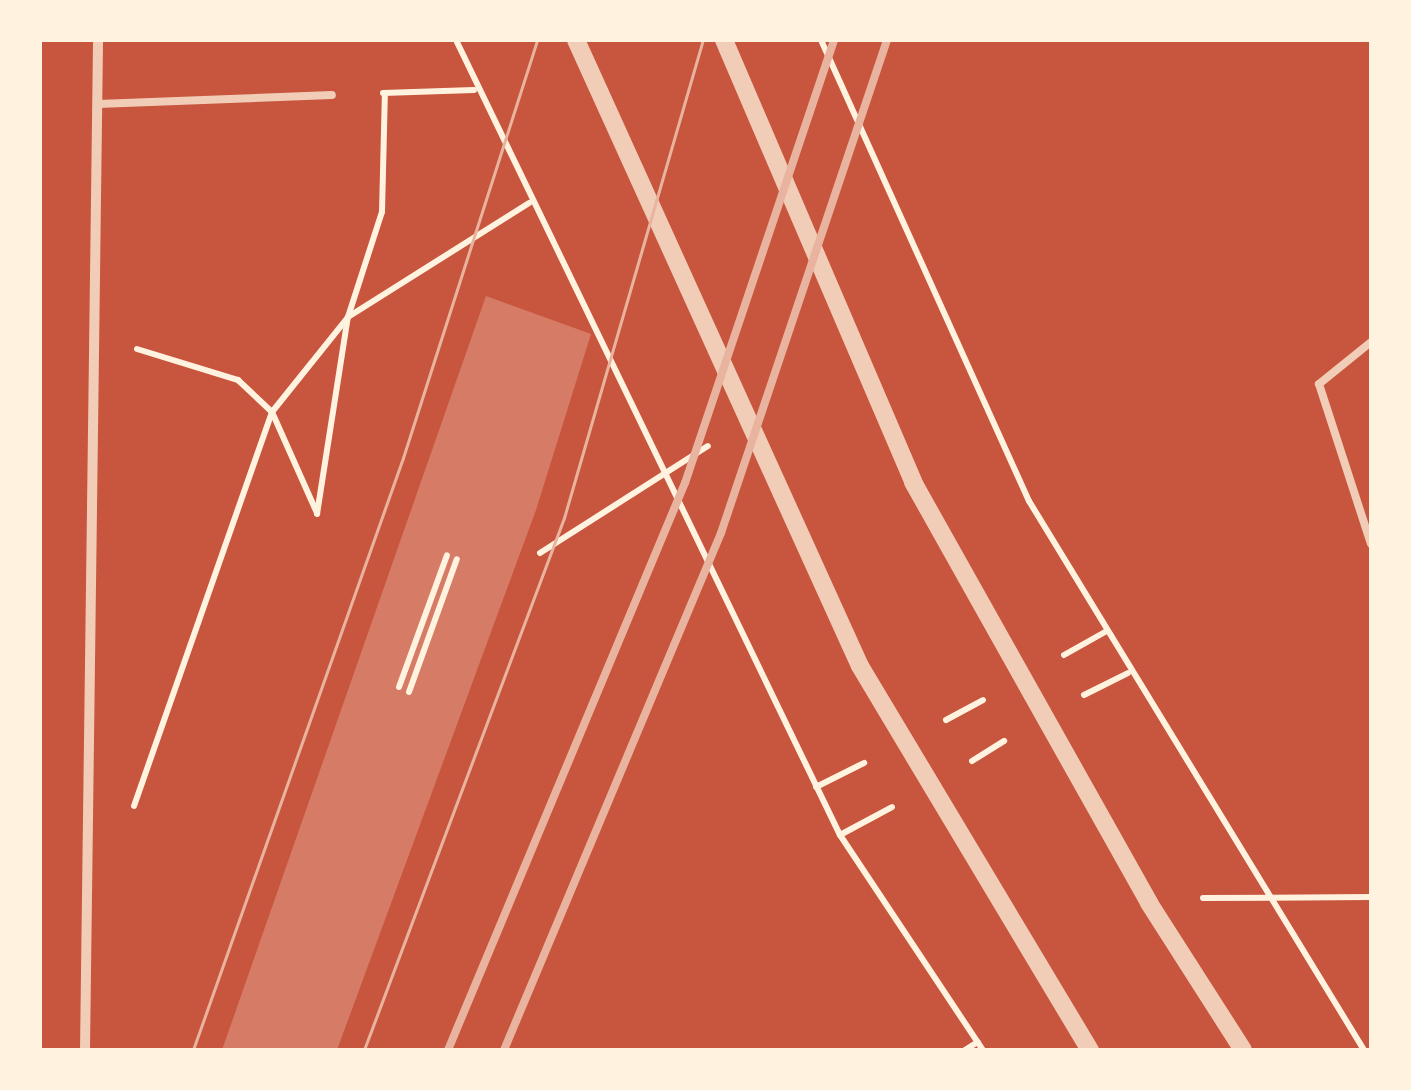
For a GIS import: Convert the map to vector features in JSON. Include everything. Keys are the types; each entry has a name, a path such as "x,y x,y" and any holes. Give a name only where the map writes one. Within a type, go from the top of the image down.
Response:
{"street":[{"path":"85,1050 98,40"},
{"path":"576,40 743,424 905,742 1090,1050"},
{"path":"724,40 913,482 1041,718 1149,904 1243,1050"}],"lane":[{"path":"98,104 332,95"},
{"path":"1371,342 1319,384 1371,544"}],"path":[{"path":"456,40 474,90 840,836 983,1050"},
{"path":"821,40 1028,501 1262,892 1364,1050"},
{"path":"332,95 474,90"},
{"path":"95,336 238,380 272,412 317,514 348,317 382,212 385,93"},
{"path":"90,868 138,799 272,412 348,317 529,203"},
{"path":"540,553 743,424"},
{"path":"399,687 447,556"},
{"path":"409,692 458,559"},
{"path":"816,788 1105,632"},
{"path":"840,836 1041,718 1128,673"},
{"path":"1149,904 1262,892 1371,897"},
{"path":"964,1050 978,1042"}],"building":[{"path":"486,296 591,334 536,510 337,1050 222,1050"}],"tram line":[{"path":"193,1050 403,458 537,40"},
{"path":"364,1050 564,518 703,40"}],"railway":[{"path":"448,1050 685,483 834,40"},
{"path":"504,1050 721,533 887,40"}]}
